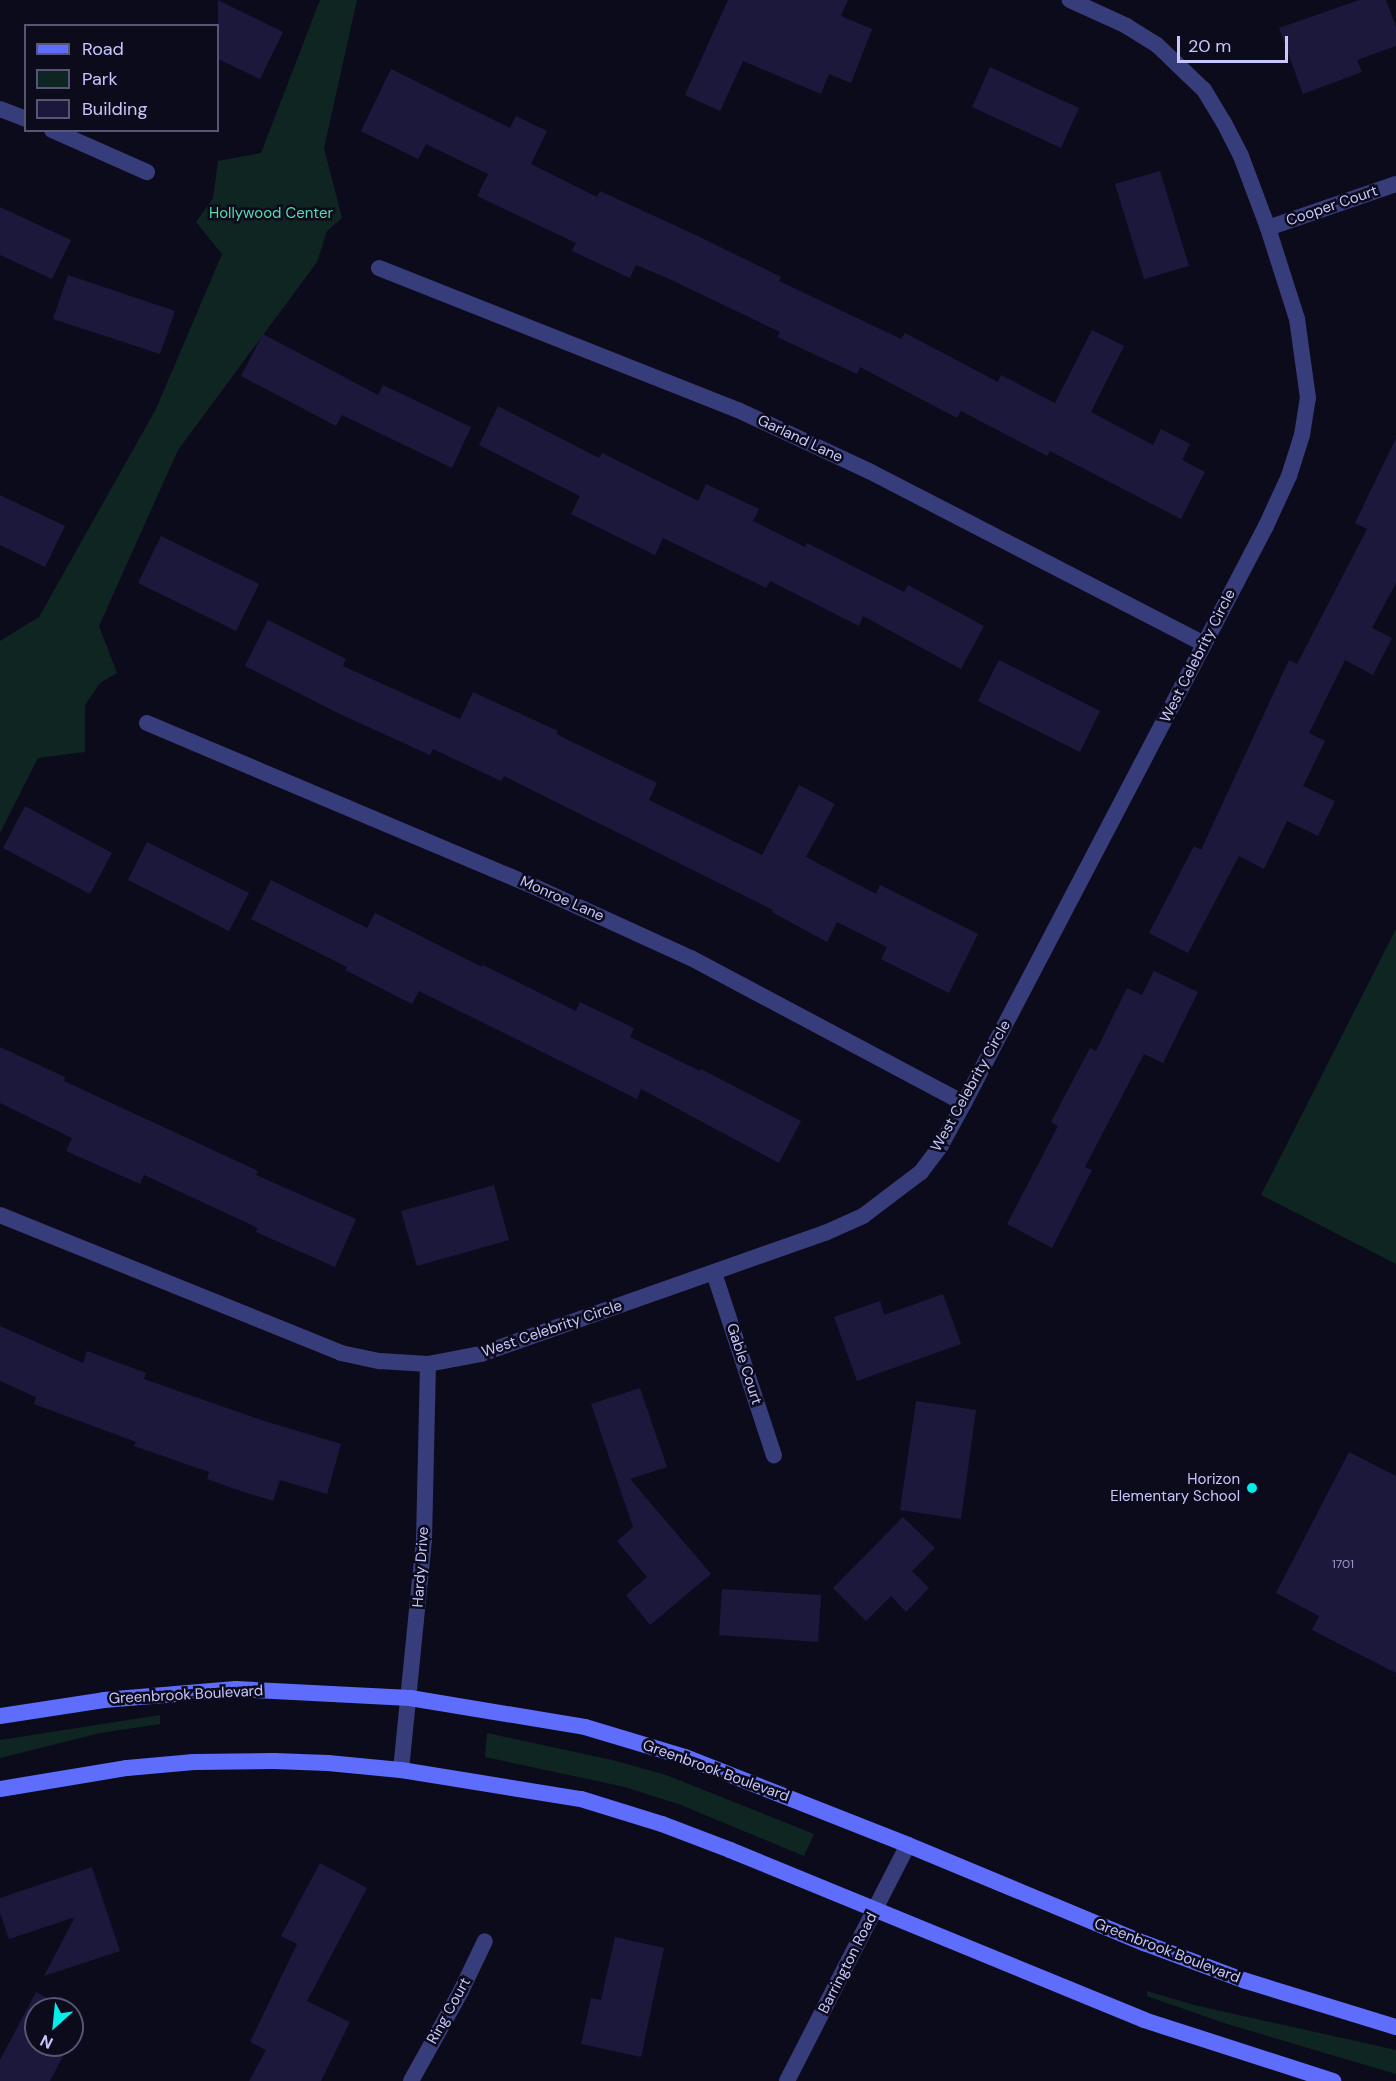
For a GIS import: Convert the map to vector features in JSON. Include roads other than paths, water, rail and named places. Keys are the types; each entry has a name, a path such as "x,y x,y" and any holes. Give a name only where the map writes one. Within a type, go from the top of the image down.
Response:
{"main road":[{"name":"Greenbrook Boulevard","path":"0,1716 104,1700 236,1689 410,1698 585,1727 685,1757 908,1845 1188,1960 1243,1980 1396,2026"},
{"path":"0,1789 127,1768 194,1762 328,1763 401,1770 581,1799 662,1824 730,1850 874,1911 1144,2019 1333,2081"}],"street":[{"name":"West Celebrity Circle","path":"0,1215 341,1353 380,1361 428,1364 455,1361 481,1354 825,1233 863,1216 921,1172 941,1145 964,1103 1266,526 1289,476 1302,435 1308,398 1298,319 1268,228 1240,156 1204,90 1157,45 1127,26 1070,0"},
{"path":"0,108 24,118"},
{"path":"57,132 147,172"},
{"name":"Cooper Court","path":"1268,228 1396,184"},
{"name":"Garland Lane","path":"379,268 748,415 869,471 1204,644"},
{"name":"Monroe Lane","path":"147,723 535,887 691,958 964,1103"},
{"name":"Gable Court","path":"714,1273 774,1455"},
{"name":"Hardy Drive","path":"401,1770 424,1540 428,1364"},
{"name":"Barrington Road","path":"787,2081 908,1845"},
{"name":"Ring Court","path":"411,2081 461,1991 485,1941"}],"place":[{"name":"Horizon Elementary School","path":"1252,1488"}],"park label":[{"name":"Hollywood Center","path":"271,214"}]}
